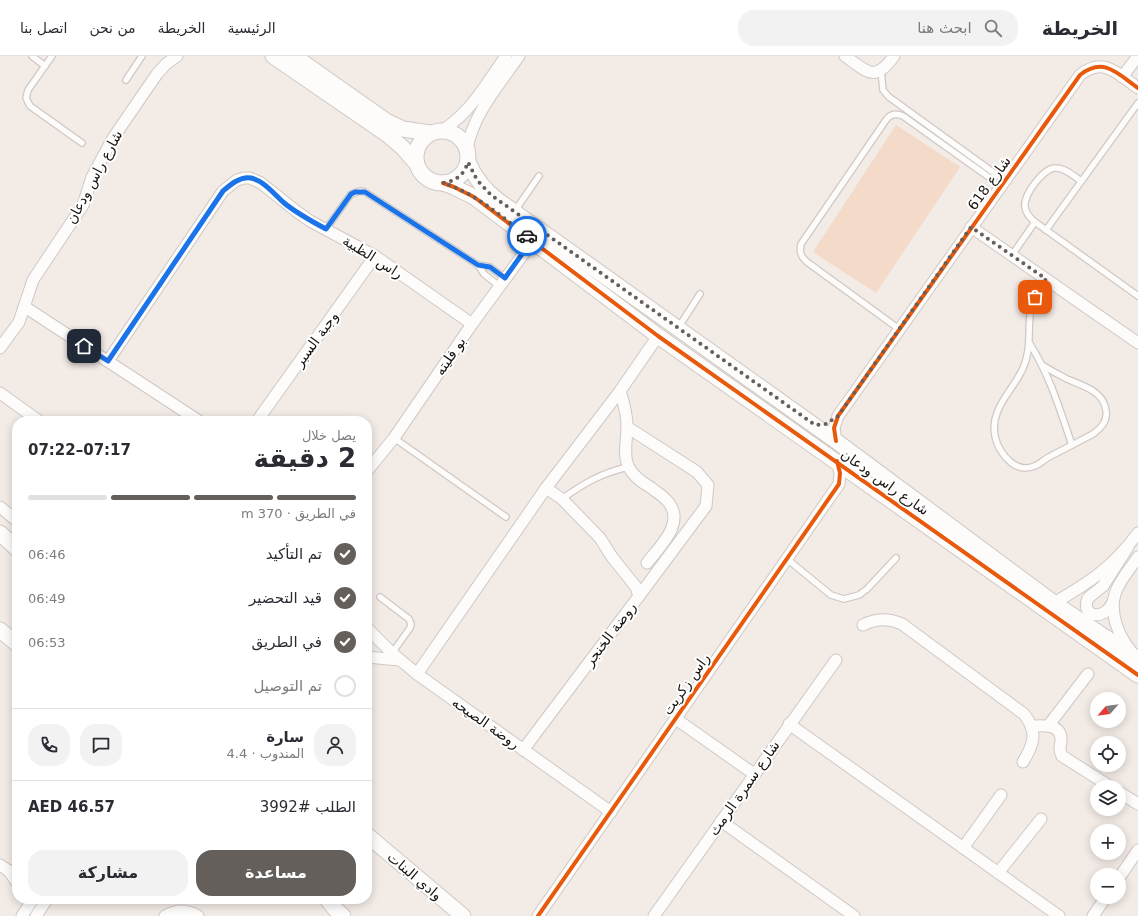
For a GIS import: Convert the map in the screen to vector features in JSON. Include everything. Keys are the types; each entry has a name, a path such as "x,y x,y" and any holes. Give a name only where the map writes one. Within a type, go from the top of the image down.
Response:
{"street":[{"name":"شارع راس ودعان","path":"0,348 19,322 32,280 83,205 92,177 113,138 157,74 166,64 177,56"},
{"path":"272,56 388,135 403,148 429,180 443,183 459,177 466,168 471,131 479,114 519,56"},
{"path":"294,56 386,121 403,129 421,133 437,132 455,134 465,143 468,156"},
{"path":"416,163 416,151 418,145 425,136 437,132 457,121 469,109 506,56"},
{"path":"845,56 867,71 874,72 882,70 894,56"},
{"path":"1122,77 1135,58"},
{"name":"شارع 618","path":"836,441 834,428 838,416 971,227 1003,175 1080,75 1091,68 1101,65 1112,69 1138,88"},
{"name":"شارع راس ودعان","path":"468,156 472,171 491,195 815,425 1054,603 1138,660"},
{"name":"راس الظبية","path":"108,361 223,191 238,180 250,178 261,182 296,211 375,256 472,324"},
{"name":"شارع راس ودعان","path":"443,183 474,197 658,336 860,477 1138,675"},
{"path":"971,227 1138,343"},
{"name":"بو فليته","path":"372,465 394,438 532,240"},
{"name":"وجبة السبر","path":"261,416 375,256"},
{"path":"24,307 190,416"},
{"path":"417,674 546,488 620,391 658,336"},
{"path":"620,391 626,408 626,459 628,467 639,480 668,502 674,515 672,530 646,564"},
{"path":"0,393 32,416"},
{"name":"شارع 618","path":"815,425 826,424 838,416"},
{"path":"627,427 697,472 708,485 706,506 639,596"},
{"path":"837,461 840,473 839,484 860,477"},
{"name":"راس زكريت","path":"538,916 839,484"},
{"name":"روضة الخنجر","path":"524,750 639,596 636,587 612,557 600,538 562,499 546,488"},
{"path":"0,507 12,517"},
{"path":"0,533 12,544"},
{"path":"1138,533 1106,582 1099,590 1088,598 1086,605 1087,609 1092,614 1100,615 1106,612 1113,602 1118,587 1138,557"},
{"path":"1054,603 1102,573 1128,547"},
{"path":"1113,602 1120,634 1126,646 1138,660"},
{"path":"863,625 877,620 886,619 902,624 1024,714 1032,726 1034,736 1032,744 1023,762"},
{"path":"0,630 12,640"},
{"name":"روضة الصيحه","path":"372,633 395,657 417,674 611,812"},
{"path":"372,657 395,657"},
{"name":"شارع سمرة الرمث","path":"654,916 789,724 836,660"},
{"path":"1048,726 1088,674"},
{"path":"676,719 754,774"},
{"path":"789,724 1059,916"},
{"path":"1032,726 1048,726 1056,728 1061,736 1060,751 1064,758 1100,780"},
{"path":"963,848 1001,794"},
{"path":"1126,796 1138,804"},
{"path":"998,873 1041,819"},
{"path":"721,821 854,916"},
{"name":"وادي البنات","path":"372,839 463,916"},
{"path":"1126,868 1138,850"},
{"path":"22,916 30,904"},
{"path":"36,916 42,904"},
{"path":"331,904 344,916"},
{"path":"1093,916 1101,904"},
{"path":"165,916 172,912 182,910 191,912 198,916"}],"lane":[{"path":"32,56 45,66"},
{"path":"52,56 28,90 26,98 30,106 82,143"},
{"path":"126,80 142,56"},
{"path":"882,70 882,86 889,97 1003,175"},
{"path":"1046,230 1138,103"},
{"path":"899,329 803,258 800,254 801,244 886,120 891,115 899,114 903,116 990,178 1003,175"},
{"path":"1082,181 1063,169 1053,168 1044,172 1027,196 1025,201 1027,213 1035,222 1138,296"},
{"path":"514,212 539,176"},
{"path":"326,229 351,194 355,192 365,192 478,265 490,267 502,282"},
{"path":"1012,255 1035,222"},
{"path":"478,265 484,274 502,282"},
{"path":"1042,365 1051,371 1094,391 1101,397 1105,404 1107,414 1105,422 1099,430 1093,434 1048,457 1036,465 1026,468 1020,467 1013,464 998,447 994,429 996,416 1001,404 1022,372 1026,363 1030,344 1031,309 1035,297 1046,279"},
{"path":"678,328 700,294"},
{"path":"1030,344 1042,365 1072,445"},
{"path":"394,438 506,518"},
{"path":"562,499 576,488 602,474 628,467"},
{"path":"786,559 831,595 844,599 859,595 867,589 896,558"},
{"path":"380,597 409,619 411,624 395,657"}],"shaded area":[{"path":"896,125 960,167 876,293 813,252"}],"cycle path":[{"path":"836,441 834,428 838,416 1080,75 1096,67 1104,67 1117,73 1138,88"},
{"path":"443,183 474,197 658,336 1138,675"},
{"path":"538,916 839,484 840,473 837,461"}],"way so far":[{"path":"527,236 474,197 464,191 443,183 459,177 466,168 468,162 477,180 491,195 815,425 826,424 838,416 971,227 1046,279 1035,297"}],"route":[{"path":"84,346 108,361 223,191 238,180 244,178 250,178 261,182 296,211 310,221 326,229 351,194 360,191 365,192 478,265 490,267 505,278 532,240 527,236"}]}
